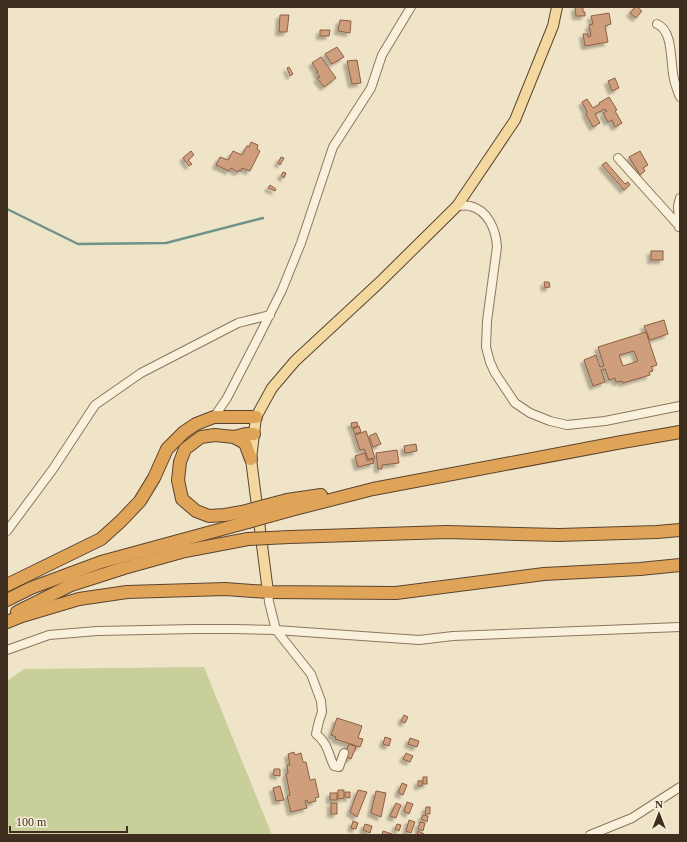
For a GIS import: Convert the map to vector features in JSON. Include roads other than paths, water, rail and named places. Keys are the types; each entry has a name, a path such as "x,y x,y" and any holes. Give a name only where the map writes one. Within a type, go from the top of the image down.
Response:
{"highway":[{"path":"7,585 101,539 140,501 154,478 168,449 184,432 196,424 214,416 256,417"},
{"path":"7,600 31,588 101,562 245,517 289,505 606,444 680,432"},
{"path":"245,517 225,515 209,516 196,511 182,499 178,480 180,462 185,449 201,438 215,435 234,437 254,434"},
{"path":"234,437 245,443 251,459"},
{"path":"7,616 71,586 124,568 185,551 248,539 447,532 559,535 680,530"},
{"path":"7,622 79,599 126,592 225,589 268,592 396,593 544,574 640,569 680,565"}],"main road":[{"path":"268,592 251,459 256,417 272,388 295,361 379,283 457,206 515,120 552,26 556,7"}],"street":[{"path":"214,416 227,398 282,290 301,243 333,147 371,88 382,55 411,7"},
{"path":"657,24 666,32 669,41 674,79 680,97"},
{"path":"618,158 680,227"},
{"path":"680,198 678,206 680,227"},
{"path":"457,206 468,205 477,208 485,214 493,225 497,238 498,247 487,321 486,347 495,373 515,403 530,413 550,421 567,425 605,421 680,406"},
{"path":"7,531 53,469 95,404 141,373 238,324 270,315"},
{"path":"268,592 276,630 311,674 321,700 322,712 316,734 323,739 327,746 334,766 339,767 344,753"},
{"path":"7,650 49,635 97,631 194,628 276,630 419,640 453,636 680,627"},
{"path":"590,835 632,818 680,787"}],"waterway":[{"path":"7,209 78,244 166,243 263,218"}]}
